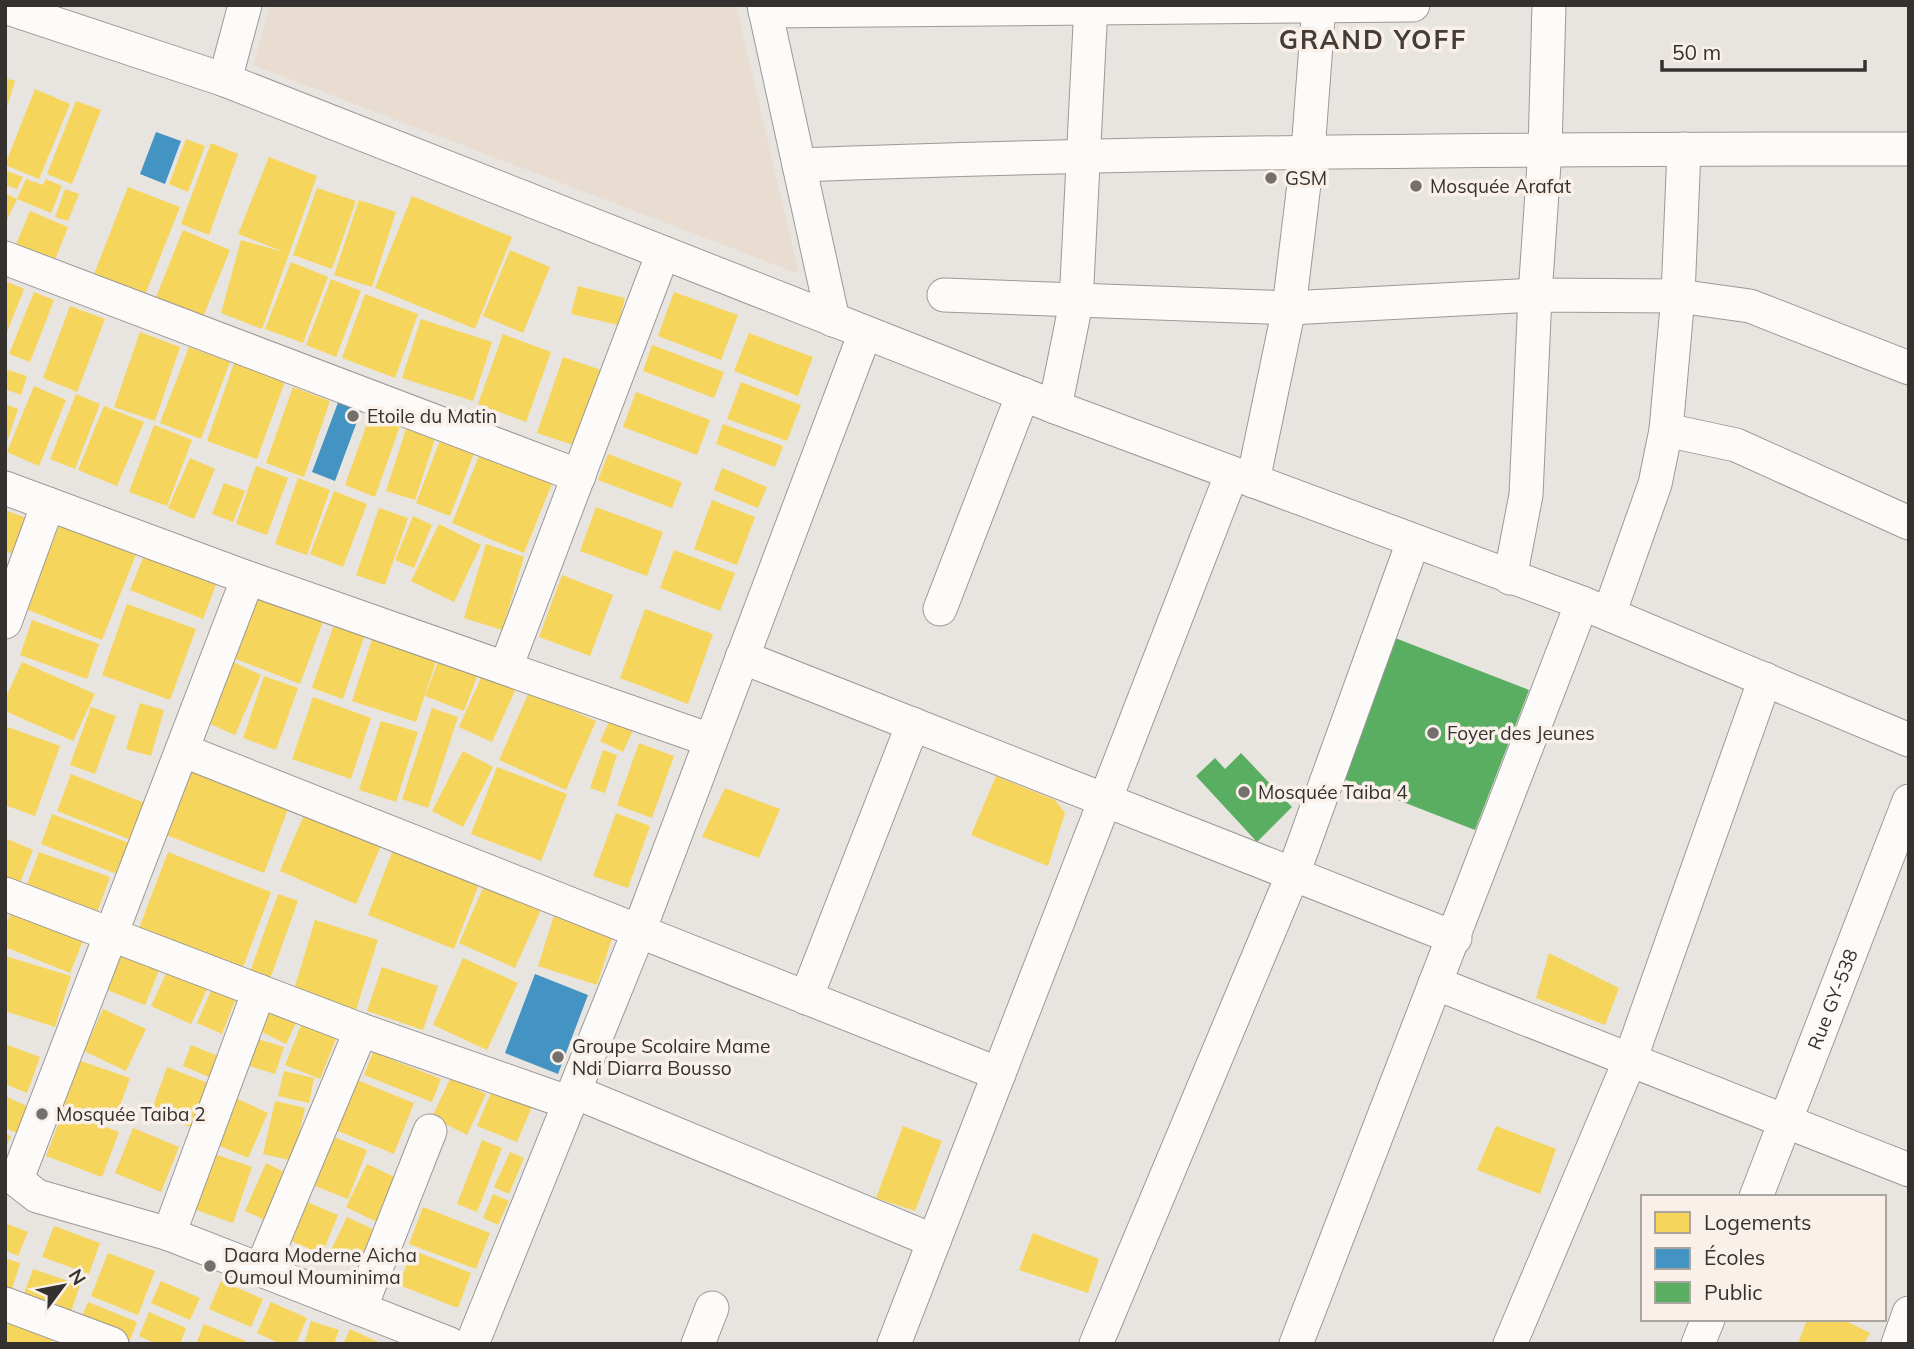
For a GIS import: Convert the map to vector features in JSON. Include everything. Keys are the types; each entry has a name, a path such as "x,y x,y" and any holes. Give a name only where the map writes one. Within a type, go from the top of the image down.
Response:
{"street":[{"path":"225,80 245,5"},
{"path":"833,320 765,8 1413,5"},
{"path":"1510,578 1526,495 1545,149 1549,5"},
{"path":"894,1344 1107,801 1243,477 1289,308 1308,151 1319,6"},
{"path":"1055,407 1076,303 1090,7"},
{"path":"5,8 225,80 1055,407 1596,608 1909,740"},
{"path":"1296,1344 1436,983 1596,608 1655,484 1666,430 1678,296 1684,149"},
{"path":"799,165 1083,155 1308,151 1909,149"},
{"path":"506,667 663,253"},
{"path":"5,258 579,476"},
{"path":"944,295 1076,303 1289,308 1535,295 1678,296 1750,306 1909,368"},
{"path":"472,1344 639,931 865,333"},
{"path":"940,609 1023,394"},
{"path":"1666,430 1735,445 1909,523"},
{"path":"5,488 248,578 710,740"},
{"path":"5,622 48,504"},
{"path":"1096,1344 1293,874 1413,542"},
{"path":"248,578 18,1176 19,1182 37,1196 169,1234 450,1344"},
{"path":"742,657 1455,938"},
{"path":"1510,1344 1630,1060 1765,679"},
{"path":"806,998 914,724"},
{"path":"182,750 999,1074"},
{"name":"Rue GY-538","path":"1757,1195 1909,801"},
{"path":"5,894 361,1030 572,1097 934,1241"},
{"path":"1436,983 1909,1170"},
{"path":"169,1234 259,991"},
{"path":"261,1270 361,1030"},
{"path":"360,1309 430,1131"},
{"path":"5,1304 112,1344"},
{"path":"698,1344 712,1308"},
{"path":"1898,1344 1909,1313"},
{"path":"1698,1344 1707,1321"}],"shaded area":[{"path":"270,5 736,5 799,274 253,65"}],"building: Logements":[{"path":"5,78 15,81 6,110 5,110"},
{"path":"35,89 70,104 39,179 5,165"},
{"path":"76,101 101,110 72,184 47,174"},
{"path":"186,139 205,146 188,192 169,184"},
{"path":"211,143 238,154 209,235 181,224"},
{"path":"269,157 317,176 262,329 221,313 241,240 284,252 238,234"},
{"path":"5,170 23,177 17,189 5,185"},
{"path":"26,179 43,185 46,179 62,186 51,213 17,199"},
{"path":"128,187 180,207 145,295 94,274"},
{"path":"317,188 356,201 332,269 293,255"},
{"path":"65,189 79,194 68,221 55,217"},
{"path":"5,193 17,199 5,224"},
{"path":"412,196 512,237 475,329 375,288"},
{"path":"359,200 396,212 372,287 334,275"},
{"path":"30,211 68,227 55,260 15,247"},
{"path":"183,230 230,250 203,317 156,297"},
{"path":"510,250 550,267 523,333 483,316"},
{"path":"291,262 328,277 303,343 265,329"},
{"path":"331,279 361,291 336,357 306,345"},
{"path":"5,281 24,289 5,337"},
{"path":"578,286 625,298 618,325 571,314"},
{"path":"34,292 54,300 30,362 9,354"},
{"path":"674,292 738,315 721,360 658,336"},
{"path":"365,294 418,314 395,378 342,358"},
{"path":"70,306 105,319 77,392 43,378"},
{"path":"421,319 492,342 473,401 402,378"},
{"path":"140,332 180,347 155,421 114,407"},
{"path":"749,333 813,357 798,396 734,371"},
{"path":"503,334 551,352 526,422 478,404"},
{"path":"652,345 724,372 714,398 643,371"},
{"path":"189,347 230,362 201,439 160,423"},
{"path":"563,357 601,370 576,446 537,433"},
{"path":"234,363 285,381 257,459 207,441"},
{"path":"5,369 27,376 21,395 5,389"},
{"path":"741,382 801,405 787,441 727,419"},
{"path":"34,386 66,400 39,466 7,452"},
{"path":"293,387 330,401 304,477 266,463"},
{"path":"636,392 710,420 697,455 623,427"},
{"path":"76,394 100,404 75,469 50,459"},
{"path":"5,404 18,409 6,445 5,445"},
{"path":"104,406 144,422 117,486 78,470"},
{"path":"371,412 401,423 375,497 345,485"},
{"path":"723,424 783,446 775,467 716,444"},
{"path":"154,425 192,440 167,506 129,492"},
{"path":"407,426 436,436 415,500 386,491"},
{"path":"442,435 476,448 450,516 416,503"},
{"path":"481,451 553,481 524,553 452,523"},
{"path":"608,454 682,482 672,508 598,480"},
{"path":"190,458 215,469 194,519 168,508"},
{"path":"256,466 288,478 267,535 236,524"},
{"path":"722,468 767,487 758,508 714,490"},
{"path":"298,478 330,490 307,555 275,544"},
{"path":"224,483 245,491 233,522 212,514"},
{"path":"334,491 367,504 343,567 310,554"},
{"path":"712,500 755,517 737,565 694,549"},
{"path":"596,507 663,532 647,576 580,551"},
{"path":"379,508 408,518 385,585 356,575"},
{"path":"5,510 26,518 13,554 5,551"},
{"path":"413,516 432,525 414,568 395,560"},
{"path":"61,521 137,552 102,640 26,609"},
{"path":"439,524 481,545 454,602 411,581"},
{"path":"486,544 524,557 502,630 464,618"},
{"path":"674,550 735,573 720,611 660,588"},
{"path":"145,553 217,582 203,619 130,590"},
{"path":"562,575 613,595 590,656 539,637"},
{"path":"254,589 325,616 300,684 228,656"},
{"path":"127,604 196,629 170,700 102,675"},
{"path":"645,609 713,634 688,704 620,678"},
{"path":"32,620 99,644 87,679 20,655"},
{"path":"334,624 365,634 343,699 312,688"},
{"path":"373,636 437,658 416,722 352,701"},
{"path":"227,659 261,675 235,735 201,720"},
{"path":"439,659 478,674 464,711 425,696"},
{"path":"22,662 95,694 73,741 5,711 5,699"},
{"path":"484,671 517,686 492,742 459,727"},
{"path":"264,676 298,688 276,750 243,738"},
{"path":"529,692 596,721 566,790 499,760"},
{"path":"313,697 371,718 351,779 292,759"},
{"path":"140,703 164,710 151,756 126,749"},
{"path":"91,707 116,716 95,774 70,765"},
{"path":"432,708 458,717 428,808 402,799"},
{"path":"610,720 633,730 623,752 600,741"},
{"path":"381,721 418,732 396,802 359,790"},
{"path":"5,726 60,746 35,816 5,805"},
{"path":"639,743 674,756 652,818 617,805"},
{"path":"603,750 617,755 605,793 590,788"},
{"path":"463,751 493,767 463,827 432,811"},
{"path":"189,767 289,806 264,873 164,834"},
{"path":"497,767 567,794 541,861 471,834"},
{"path":"71,774 150,805 136,842 57,811"},
{"path":"996,776 1055,800 1065,813 1048,866 971,835"},
{"path":"725,788 780,809 759,858 702,837"},
{"path":"307,808 383,841 356,904 280,871"},
{"path":"616,813 650,826 628,888 593,876"},
{"path":"52,814 129,843 117,874 41,844"},
{"path":"5,838 33,850 17,890 5,885"},
{"path":"393,850 479,884 454,949 368,915"},
{"path":"39,852 110,877 95,918 24,892"},
{"path":"168,852 271,892 242,970 138,931"},
{"path":"487,879 544,903 515,968 459,943"},
{"path":"278,894 298,901 270,979 250,972"},
{"path":"12,909 84,938 70,973 5,947 5,927"},
{"path":"555,912 614,932 597,985 538,966"},
{"path":"315,920 378,940 355,1013 293,993"},
{"path":"124,945 163,961 145,1005 107,990"},
{"path":"1549,953 1619,988 1605,1025 1536,998"},
{"path":"5,956 71,976 55,1027 5,1011"},
{"path":"463,958 518,983 487,1050 433,1025"},
{"path":"169,967 209,985 191,1024 151,1006"},
{"path":"382,967 438,986 423,1030 367,1011"},
{"path":"212,988 236,998 222,1034 197,1023"},
{"path":"265,1007 296,1023 286,1044 254,1028"},
{"path":"103,1009 146,1029 126,1071 84,1051"},
{"path":"301,1025 336,1039 320,1079 285,1065"},
{"path":"252,1037 284,1047 275,1074 243,1064"},
{"path":"5,1044 40,1057 27,1093 5,1084"},
{"path":"191,1045 225,1059 216,1080 183,1066"},
{"path":"373,1052 441,1079 432,1102 364,1075"},
{"path":"78,1060 130,1078 114,1122 63,1104"},
{"path":"167,1067 213,1085 196,1129 151,1112"},
{"path":"284,1071 314,1078 309,1103 278,1096"},
{"path":"451,1077 486,1094 467,1135 432,1117"},
{"path":"352,1078 414,1103 394,1154 331,1128"},
{"path":"495,1083 535,1099 517,1142 477,1126"},
{"path":"5,1096 33,1109 22,1135 5,1128"},
{"path":"236,1098 268,1113 248,1158 215,1144"},
{"path":"275,1101 305,1108 293,1161 263,1154"},
{"path":"63,1111 119,1132 102,1177 46,1156"},
{"path":"903,1126 942,1141 915,1211 876,1198"},
{"path":"1496,1126 1556,1149 1540,1194 1477,1170"},
{"path":"133,1128 179,1147 161,1192 115,1173"},
{"path":"5,1133 11,1136 5,1149"},
{"path":"334,1137 367,1150 348,1199 315,1186"},
{"path":"482,1140 502,1148 477,1212 457,1204"},
{"path":"510,1152 524,1158 509,1194 494,1187"},
{"path":"215,1154 252,1167 233,1223 196,1210"},
{"path":"266,1163 288,1174 267,1221 245,1211"},
{"path":"367,1164 407,1183 387,1227 346,1207"},
{"path":"493,1194 509,1201 498,1225 483,1218"},
{"path":"300,1199 338,1215 322,1254 284,1238"},
{"path":"423,1207 490,1233 476,1269 409,1244"},
{"path":"347,1217 377,1231 360,1264 331,1250"},
{"path":"5,1223 28,1232 18,1256 5,1250"},
{"path":"54,1226 100,1243 89,1274 42,1257"},
{"path":"1033,1233 1099,1259 1088,1293 1019,1270"},
{"path":"412,1250 471,1273 458,1308 399,1285"},
{"path":"108,1253 155,1271 138,1315 91,1296"},
{"path":"5,1258 20,1263 10,1296 5,1294"},
{"path":"33,1269 80,1285 69,1318 21,1302"},
{"path":"161,1281 200,1298 190,1320 151,1303"},
{"path":"221,1281 263,1299 251,1327 209,1309"},
{"path":"88,1302 137,1322 129,1343 79,1323"},
{"path":"271,1302 307,1318 296,1344 281,1344 257,1333"},
{"path":"149,1312 186,1328 180,1344 157,1344 139,1336"},
{"path":"5,1314 56,1329 51,1344 5,1344"},
{"path":"311,1321 339,1330 334,1344 304,1344"},
{"path":"1846,1321 1870,1333 1864,1344 1798,1344 1806,1322"},
{"path":"204,1324 246,1341 245,1344 196,1344"},
{"path":"350,1329 382,1344 343,1344"}],"building: Écoles":[{"path":"156,132 181,141 165,184 140,174"},
{"path":"339,400 362,408 335,481 312,472"},
{"path":"535,974 588,995 558,1074 505,1053"}],"building: Public":[{"name":"Foyer des Jeunes","path":"1390,636 1529,690 1475,830 1336,776"},
{"name":"Mosquée Taiba 4","path":"1241,753 1292,807 1257,842 1196,776 1215,758 1225,769"}],"place":[{"name":"GSM","path":"1271,178"},
{"name":"Mosquée Arafat","path":"1416,186"},
{"name":"Etoile du Matin","path":"353,416"},
{"name":"Foyer des Jeunes","path":"1433,733"},
{"name":"Mosquée Taiba 4","path":"1244,792"},
{"name":"Groupe Scolaire Mame Ndi Diarra Bousso","path":"558,1057"},
{"name":"Mosquée Taiba 2","path":"42,1114"},
{"name":"Daara Moderne Aicha Oumoul Mouminima","path":"210,1266"}],"district":[{"name":"GRAND YOFF","path":"1373,39"}]}
